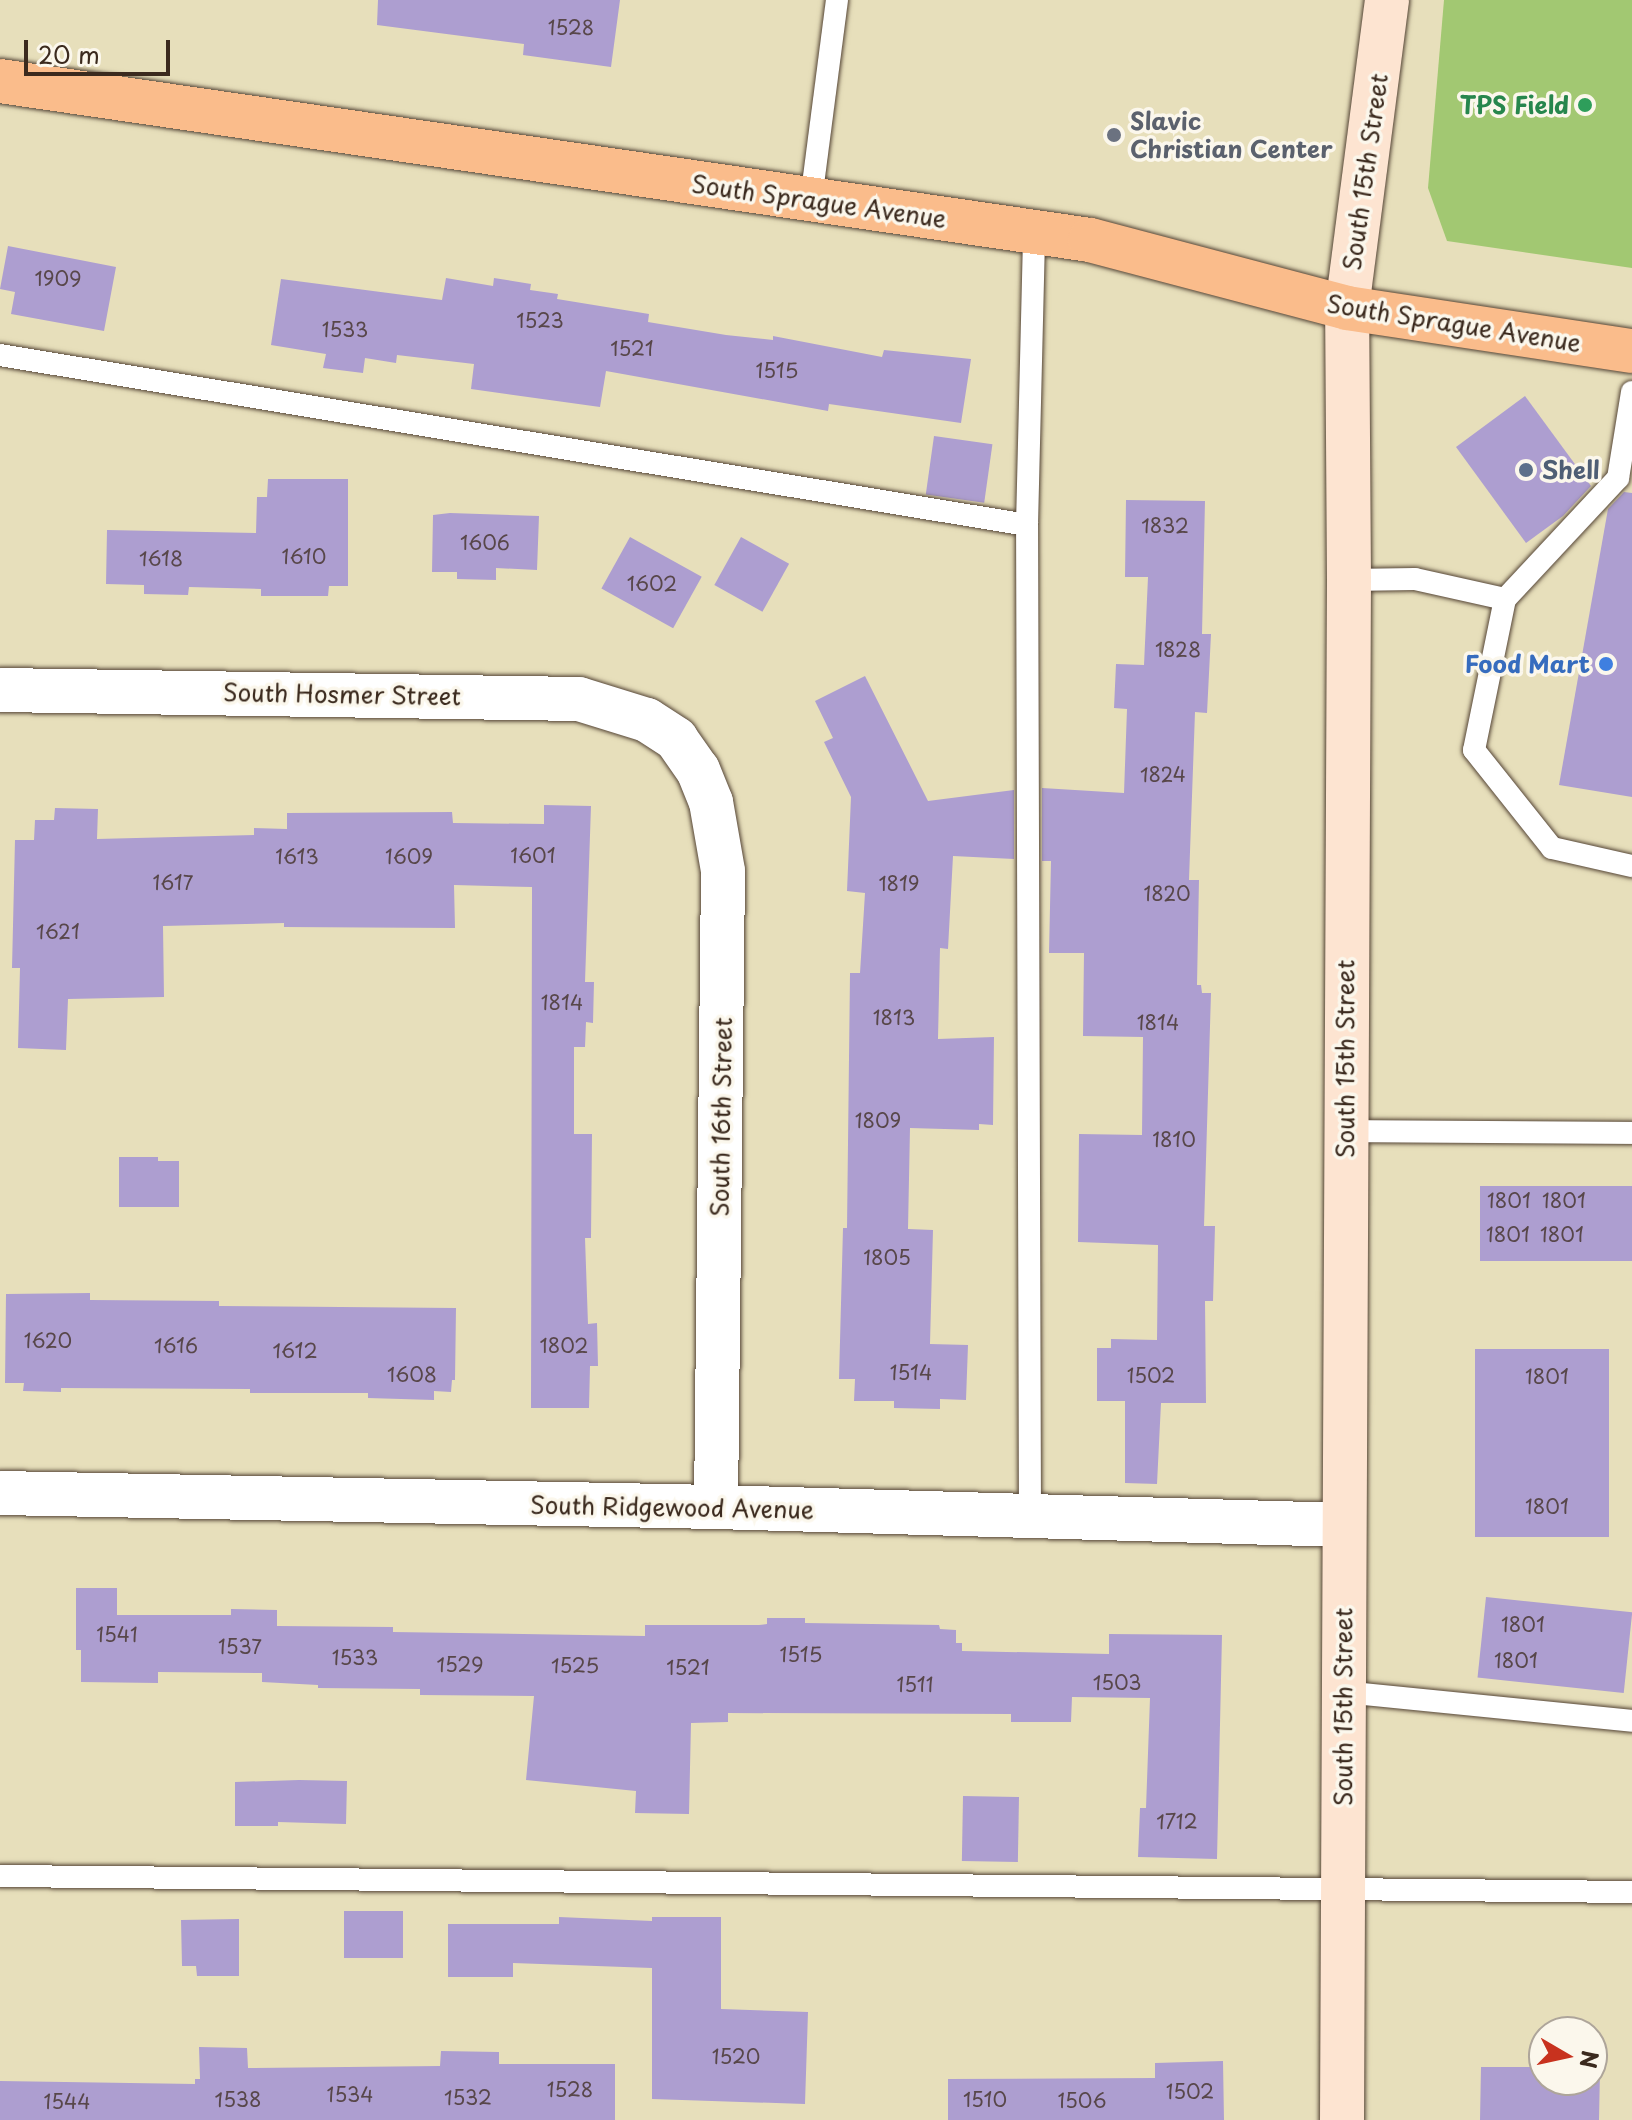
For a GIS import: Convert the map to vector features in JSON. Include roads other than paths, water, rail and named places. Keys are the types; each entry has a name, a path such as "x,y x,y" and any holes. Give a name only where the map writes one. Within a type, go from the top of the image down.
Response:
{"main road":[{"name":"South Sprague Avenue","path":"0,81 1090,240 1347,308 1632,351"}],"street":[{"name":"South 15th Street","path":"1342,2120 1344,1131 1349,580 1347,308 1387,0"},
{"name":"South Hosmer Street","path":"0,690 579,699 647,720 676,739"},
{"name":"South 16th Street","path":"676,739 698,770 711,802 723,871 716,1507"},
{"name":"South Ridgewood Avenue","path":"0,1493 716,1507 1343,1525"}],"lane":[{"path":"811,200 837,0"},
{"path":"1030,1516 1027,525 1034,231"},
{"path":"0,355 1027,525"},
{"path":"1632,392 1618,478 1505,599 1474,750 1552,848 1632,866"},
{"path":"1349,580 1415,579 1505,599"},
{"path":"1344,1131 1632,1133"},
{"path":"1343,1692 1632,1721"},
{"path":"0,1876 1632,1892"}],"place":[{"name":"TPS Field","path":"1585,105"},
{"name":"Slavic Christian Center","path":"1114,135"},
{"name":"Shell","path":"1526,470"},
{"name":"Food Mart","path":"1606,664"}]}
